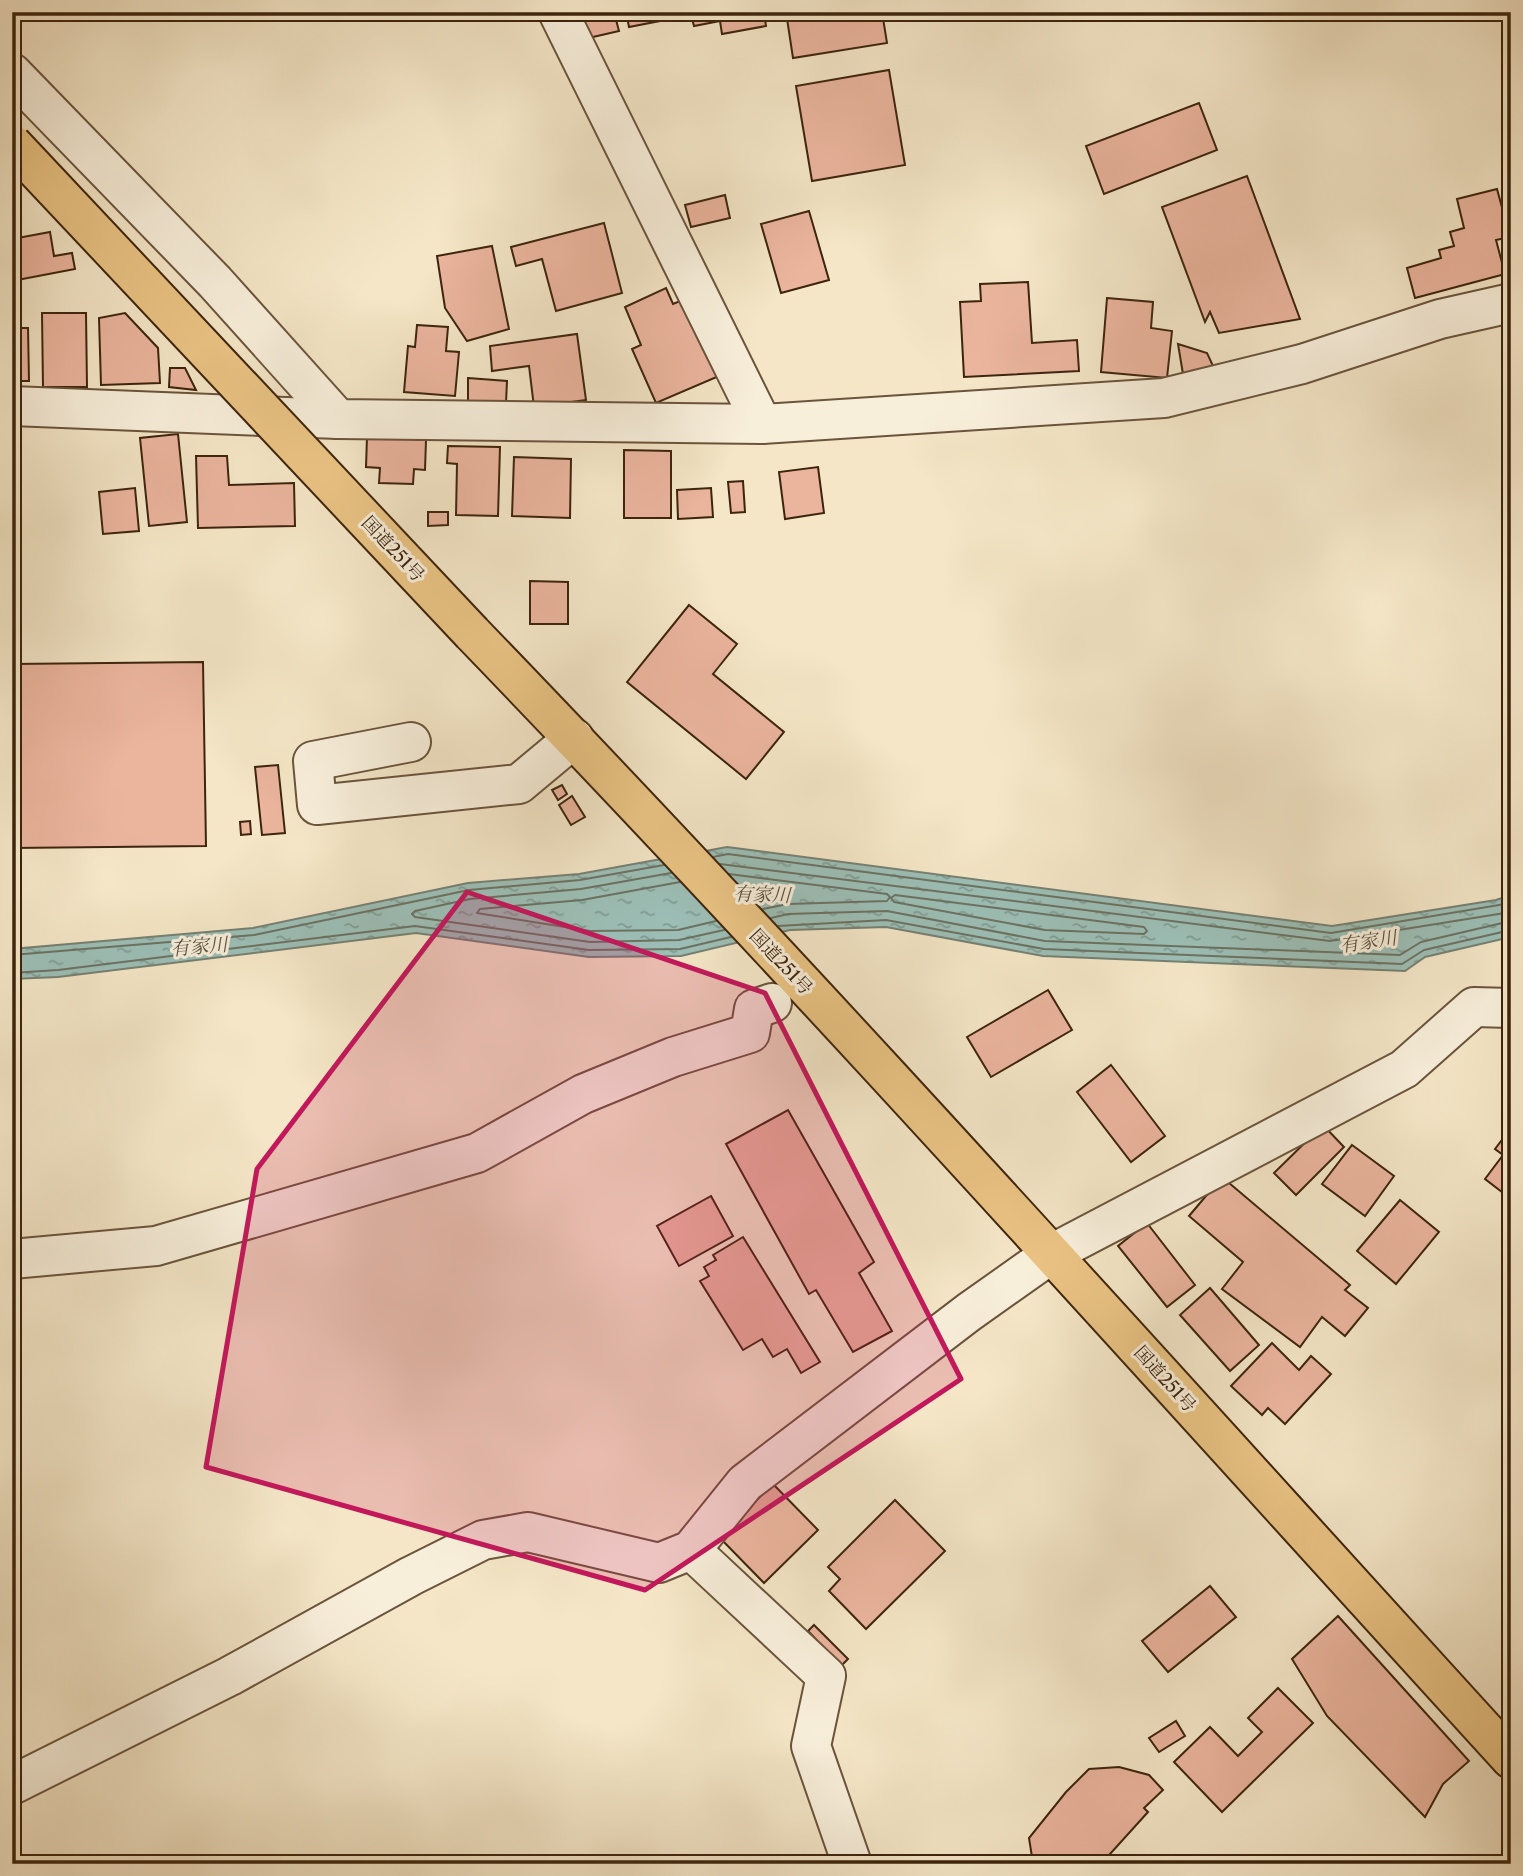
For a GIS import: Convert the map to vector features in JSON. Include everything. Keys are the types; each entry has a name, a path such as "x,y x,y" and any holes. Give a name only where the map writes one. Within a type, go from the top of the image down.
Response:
{"highway":[{"name":"国道251号","path":"12,144 640,808 1511,1759"}],"street":[{"path":"558,12 762,424"},
{"path":"12,73 215,282 338,419"},
{"path":"12,406 338,419 762,424 1164,398 1302,364 1440,318 1511,303"},
{"path":"411,742 313,761 317,805 519,784 574,738"},
{"path":"12,1259 156,1245 477,1153 583,1094 673,1057 750,1033 754,1009 772,1003"},
{"path":"12,1785 230,1675 411,1576 483,1540 528,1532 659,1563 691,1550 746,1483 969,1312 1051,1254 1404,1069 1474,1007 1511,1008"},
{"path":"691,1550 826,1676 811,1746 852,1864"}],"highlighted area":[{"path":"467,892 765,993 961,1379 645,1590 206,1467 257,1169"}],"water":[{"name":"有家川","path":"727,847 1332,926 1496,900 1511,895 1511,937 1425,957 1405,971 1043,956 886,927 790,930 681,956 589,957 416,933 58,977 12,979 12,949 253,928 468,883 579,874"}],"building":[{"path":"573,12 614,12 619,31 580,40"},
{"path":"626,12 764,12 766,26 722,34 720,21 694,26 691,15 629,27"},
{"path":"786,12 882,12 887,43 793,58"},
{"path":"889,70 905,165 812,181 796,86"},
{"path":"1199,103 1217,150 1104,194 1086,146"},
{"path":"1247,176 1300,319 1219,333 1210,312 1205,322 1162,207"},
{"path":"1497,189 1510,237 1496,240 1505,274 1415,298 1407,268 1441,258 1439,250 1454,246 1450,232 1464,228 1457,199"},
{"path":"725,195 730,218 691,227 685,205"},
{"path":"809,211 829,280 781,293 761,224"},
{"path":"604,223 622,293 556,311 542,259 516,266 511,247"},
{"path":"50,232 54,256 72,253 75,269 12,281 12,239"},
{"path":"1511,245 1511,272 1509,273 1504,247"},
{"path":"492,246 509,329 467,341 445,308 437,256"},
{"path":"1028,282 1032,343 1077,340 1079,371 964,377 960,302 981,301 980,284"},
{"path":"666,288 673,304 685,299 719,376 656,403 632,349 641,345 625,307"},
{"path":"1107,298 1153,302 1151,328 1172,331 1167,378 1101,372"},
{"path":"42,313 86,313 87,387 43,387"},
{"path":"125,313 158,348 160,383 101,385 99,318"},
{"path":"417,325 448,327 446,351 459,352 455,396 404,392 408,346 415,347"},
{"path":"12,328 28,328 29,381 12,381"},
{"path":"577,334 586,400 534,407 529,366 492,371 490,346"},
{"path":"1178,344 1207,353 1214,368 1183,374"},
{"path":"170,368 185,368 196,390 169,387"},
{"path":"468,378 507,381 506,403 468,401"},
{"path":"178,434 187,522 149,526 140,438"},
{"path":"367,437 426,440 425,470 414,469 413,484 379,483 380,468 366,467"},
{"path":"448,446 500,447 498,516 456,515 457,464 447,463"},
{"path":"624,450 671,451 671,518 624,518"},
{"path":"196,456 227,456 229,485 294,483 295,526 198,528"},
{"path":"514,457 571,459 570,518 512,516"},
{"path":"818,467 824,513 785,519 779,472"},
{"path":"743,481 745,512 731,513 728,482"},
{"path":"135,488 139,531 103,534 99,492"},
{"path":"711,488 713,517 678,519 677,490"},
{"path":"428,512 448,512 448,525 428,526"},
{"path":"530,581 568,582 568,624 530,624"},
{"path":"689,605 737,644 713,674 784,732 746,779 627,682"},
{"path":"203,662 206,846 12,848 12,664"},
{"path":"278,765 285,833 262,835 255,767"},
{"path":"562,785 567,794 558,800 552,790"},
{"path":"572,796 585,817 571,825 559,805"},
{"path":"250,821 251,834 241,835 240,822"},
{"path":"1048,990 1072,1030 991,1077 967,1037"},
{"path":"1111,1065 1165,1136 1131,1162 1077,1092"},
{"path":"788,1110 874,1262 859,1273 892,1331 853,1352 816,1290 809,1294 726,1144"},
{"path":"1323,1125 1344,1147 1296,1195 1274,1173"},
{"path":"1511,1128 1511,1199 1485,1179 1503,1155 1495,1149"},
{"path":"1352,1145 1394,1176 1365,1216 1322,1184"},
{"path":"1222,1177 1350,1285 1345,1290 1368,1308 1345,1336 1322,1317 1300,1347 1222,1289 1243,1262 1189,1216"},
{"path":"711,1196 733,1236 679,1266 657,1226"},
{"path":"1400,1200 1439,1232 1396,1284 1357,1251"},
{"path":"1147,1223 1195,1285 1167,1307 1118,1246"},
{"path":"743,1237 820,1362 801,1373 787,1349 773,1357 762,1339 743,1350 700,1281 709,1276 704,1267 716,1260 713,1255"},
{"path":"1210,1288 1259,1345 1230,1371 1180,1315"},
{"path":"1272,1343 1299,1370 1311,1356 1331,1374 1285,1424 1268,1408 1262,1415 1231,1386"},
{"path":"773,1484 818,1530 764,1583 719,1537"},
{"path":"895,1500 945,1551 866,1629 829,1591 840,1579 828,1567"},
{"path":"1210,1586 1236,1617 1168,1672 1142,1641"},
{"path":"1338,1616 1469,1761 1443,1784 1425,1817 1327,1716 1292,1659"},
{"path":"814,1625 848,1659 841,1666 808,1631"},
{"path":"1278,1688 1313,1723 1222,1812 1174,1762 1210,1727 1238,1756 1262,1732 1248,1718"},
{"path":"1176,1721 1185,1736 1159,1752 1149,1738"},
{"path":"1119,1767 1149,1775 1163,1790 1144,1808 1148,1812 1101,1864 1039,1864 1032,1857 1029,1838 1066,1792 1089,1769"}]}
